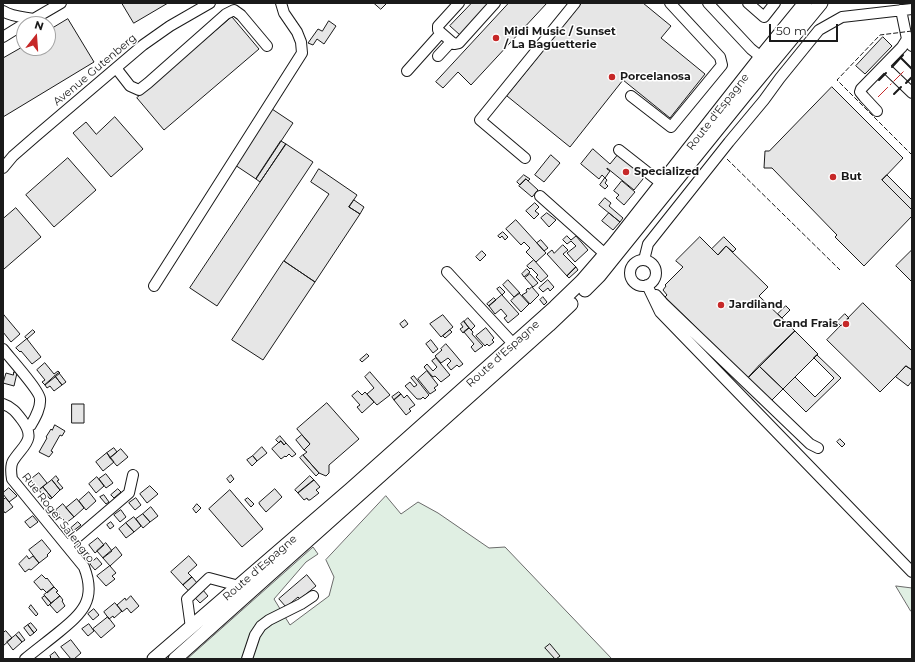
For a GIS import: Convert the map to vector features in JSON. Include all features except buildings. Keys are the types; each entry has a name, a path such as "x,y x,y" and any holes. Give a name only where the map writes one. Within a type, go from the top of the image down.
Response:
{"main road":[{"name":"Route d'Espagne","path":"154,659 517,348 571,305 599,276 604,260 662,183 805,3"},
{"name":"Route d'Espagne","path":"604,260 740,101 821,3"},
{"name":"Route d'Espagne","path":"174,659 517,348"}],"street":[{"path":"39,16 61,3"},
{"name":"Avenue Gutenberg","path":"3,168 13,156 143,45 170,26 210,3"},
{"path":"154,286 302,53 301,42 297,32 284,14 281,3"},
{"path":"459,3 438,28 438,30 454,44 459,42 495,3"},
{"path":"525,158 480,120 575,3"},
{"path":"631,96 671,127 722,65 720,57 670,3"},
{"path":"708,3 751,49 761,57"},
{"path":"748,3 764,16 775,3"},
{"path":"644,260 648,244 819,30 842,18 912,9"},
{"path":"116,68 130,86 139,90 226,14 234,10 266,46"},
{"path":"877,111 860,92 861,89 902,47 910,42 901,10"},
{"path":"3,12 16,16"},
{"path":"3,36 16,29"},
{"path":"407,71 441,33"},
{"path":"438,56 450,42"},
{"path":"884,66 912,93"},
{"path":"619,150 662,183"},
{"path":"540,196 604,260"},
{"path":"644,260 652,265 655,269 655,274 654,279 651,282 647,285 641,286 636,284 632,279 630,268 638,261 644,260"},
{"path":"447,272 517,348"},
{"path":"647,285 663,303 799,434 810,444 818,448"},
{"path":"647,285 660,312 912,572"},
{"path":"3,349 36,390 40,398 38,412 31,426 27,427 14,410 3,404"},
{"name":"Rue Roger Salengro","path":"25,659 76,618 84,608 88,598 89,588 88,578 84,567 7,473 13,462 27,444 27,427"},
{"path":"67,546 129,493 133,475"},
{"path":"191,628 187,599 209,578 239,586"},
{"path":"247,659 255,635 261,626 268,620 301,604 313,596"}],"green space":[{"path":"386,496 401,514 418,502 438,513 489,548 505,547 612,659 187,659 313,547 318,554 306,562 274,599 290,625 329,596 334,577 326,560"},
{"path":"896,586 912,588 912,611 911,611"}],"fence":[{"path":"912,31 880,35 837,80 912,155"},
{"path":"727,159 840,270"}],"wall":[{"path":"892,67 903,55"},
{"path":"901,58 912,69"},
{"path":"879,80 886,73"},
{"path":"906,83 912,77"},
{"path":"894,94 901,87"}],"power":[{"path":"878,97 905,70"}],"place":[{"name":"Midi Music / Sunset / La Baguetterie","path":"496,38"},
{"name":"Porcelanosa","path":"612,77"},
{"name":"Specialized","path":"626,172"},
{"name":"But","path":"833,177"},
{"name":"Jardiland","path":"721,305"},
{"name":"Grand Frais","path":"846,324"}]}
